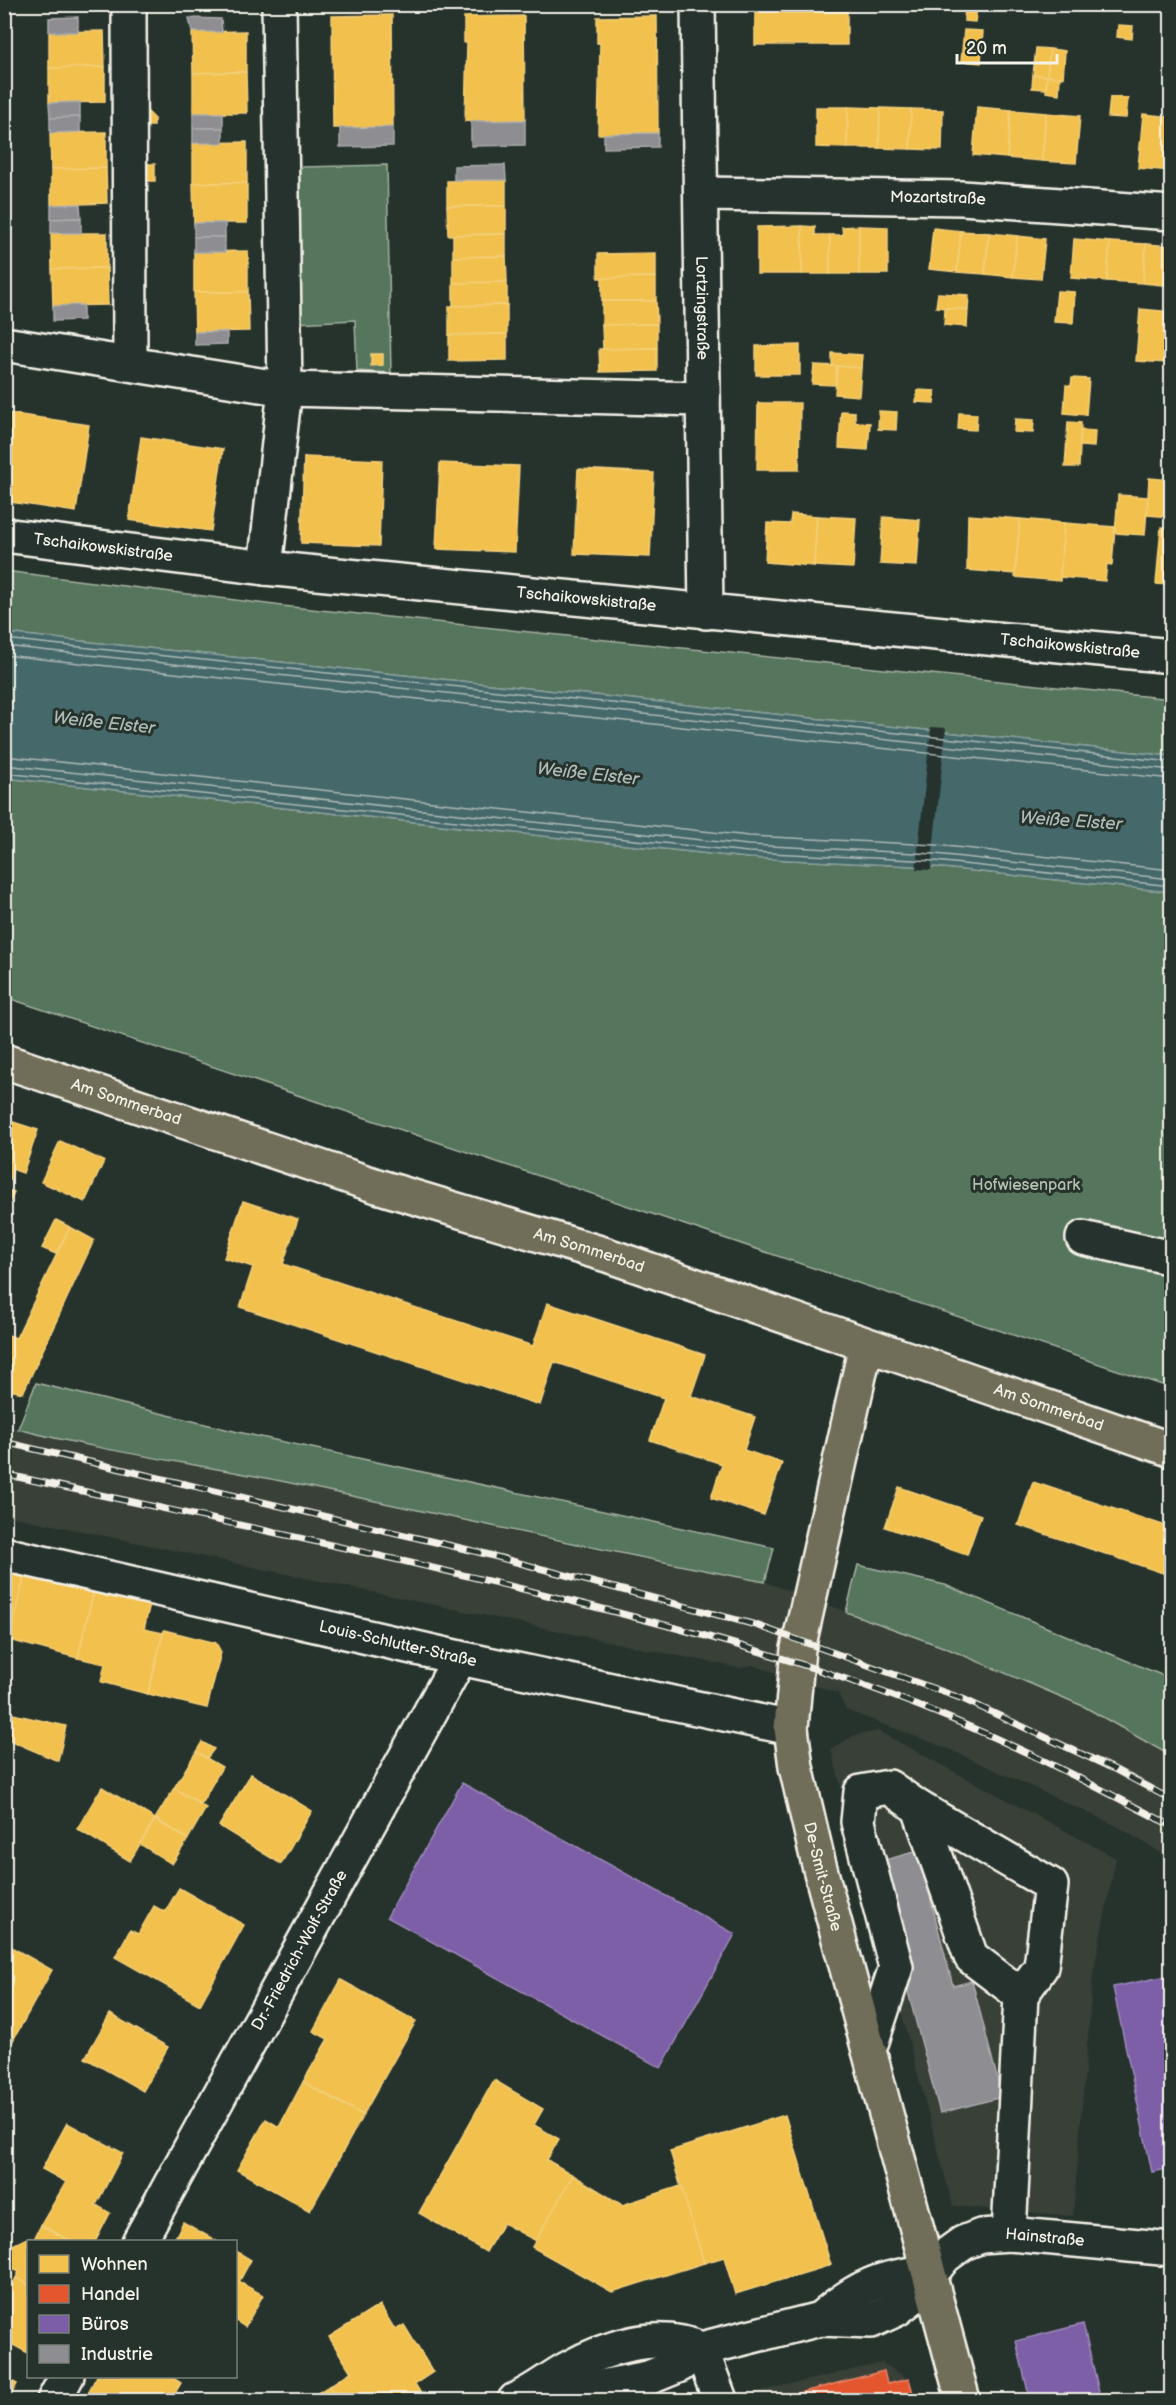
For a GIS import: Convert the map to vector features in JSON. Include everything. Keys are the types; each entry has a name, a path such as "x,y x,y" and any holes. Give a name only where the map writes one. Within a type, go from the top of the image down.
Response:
{"main road":[{"name":"Am Sommerbad","path":"4,1062 377,1186 607,1254 1172,1450"},
{"name":"De-Smit-Straße","path":"866,1345 798,1649 791,1728 796,1767 818,1861 931,2272 963,2400"}],"street":[{"path":"129,4 130,364"},
{"path":"265,567 285,389 279,4"},
{"name":"Lortzingstraße","path":"698,4 702,194 705,612"},
{"name":"Mozartstraße","path":"702,194 962,198 1172,213"},
{"path":"4,344 285,389 704,399"},
{"name":"Tschaikowskistraße","path":"4,535 265,567 705,612 1172,656"},
{"path":"1083,1238 1172,1258"},
{"name":"Louis-Schlutter-Straße","path":"4,1554 460,1658 791,1728"},
{"name":"Dr.-Friedrich-Wolf-Straße","path":"140,2240 460,1658"},
{"path":"869,2050 896,1968 858,1822 861,1792 889,1787 919,1808 1051,1885 1041,1967 1021,1995 1009,2234"},
{"path":"919,1808 971,1957 1021,1995"},
{"name":"Hainstraße","path":"931,2272 963,2243 981,2235 1009,2234 1172,2249"},
{"path":"526,2395 584,2360 644,2340 664,2339 701,2349 820,2319 843,2299 870,2284 904,2274 931,2272"},
{"path":"701,2349 720,2400"},
{"path":"54,2400 66,2378"}],"shaded area":[{"path":"4,1425 75,1444 279,1481 591,1549 765,1582 946,1648 1083,1706 1171,1756 1171,1859 1117,1826 951,1750 846,1710 838,1693 752,1665 740,1668 659,1652 5,1515"},
{"path":"878,1731 1116,1858 1093,1974 1073,2216 953,2206 831,1749 855,1735"},
{"path":"882,2363 909,2379 915,2400 721,2400"}],"green space":[{"path":"387,165 391,373 357,371 355,320 296,323 295,170 302,167"},
{"path":"5,571 282,606 1171,699 1171,756 5,633"},
{"name":"Hofwiesenpark","path":"5,778 748,858 934,867 1171,892 1171,1388 5,997"},
{"path":"36,1383 238,1432 774,1548 765,1582 281,1481 51,1437 18,1429"},
{"path":"858,1565 945,1585 1171,1679 1171,1756 1083,1706 946,1648 846,1612"}],"water":[{"name":"Weiße Elster","path":"5,633 1171,756 1171,892 934,867 748,858 5,778"}],"pier":[{"path":"931,727 946,728 931,870 916,869"}],"building: Wohnen":[{"path":"755,4 847,4 847,45 755,45"},
{"path":"965,6 977,7 975,22 964,21"},
{"path":"392,15 393,127 333,128 332,16"},
{"path":"524,16 525,120 465,121 467,43 464,43 464,17"},
{"path":"657,16 658,133 598,134 600,43 597,43 597,17"},
{"path":"1118,25 1133,26 1132,39 1117,37"},
{"path":"964,30 983,31 981,63 961,61"},
{"path":"104,31 105,67 49,68 49,32"},
{"path":"246,31 246,72 193,73 192,32"},
{"path":"1036,48 1050,49 1047,76 1033,75"},
{"path":"1050,49 1065,51 1063,78 1047,76"},
{"path":"105,67 105,102 49,103 49,68"},
{"path":"4,70 9,70 9,84 4,85"},
{"path":"246,72 247,113 193,113 193,73"},
{"path":"1033,75 1047,76 1046,89 1032,88"},
{"path":"1047,76 1060,77 1059,94 1046,92"},
{"path":"1171,82 1172,117 1168,117"},
{"path":"1110,97 1128,98 1126,118 1108,117"},
{"path":"816,107 848,107 847,148 816,147"},
{"path":"848,107 880,108 879,148 847,148"},
{"path":"977,107 1011,110 1007,158 973,155"},
{"path":"880,108 911,109 910,149 879,148"},
{"path":"911,109 943,110 942,150 910,149"},
{"path":"1011,110 1046,113 1042,161 1007,158"},
{"path":"148,112 154,118 154,126 139,126 139,113"},
{"path":"1046,113 1080,116 1076,163 1042,161"},
{"path":"1143,114 1172,117 1172,171 1138,168"},
{"path":"106,132 106,168 51,169 50,133"},
{"path":"247,142 247,183 193,183 193,143"},
{"path":"141,164 155,164 155,181 142,181"},
{"path":"106,168 107,203 51,205 51,169"},
{"path":"506,180 506,206 447,206 447,181"},
{"path":"193,183 247,183 247,223 194,223"},
{"path":"4,200 9,200 9,218 4,218"},
{"path":"447,206 506,206 506,234 448,235"},
{"path":"802,226 815,227 815,235 830,235 830,274 802,274"},
{"path":"802,226 802,274 757,274 757,227"},
{"path":"859,226 888,227 888,274 859,274"},
{"path":"859,226 859,274 830,274 830,235 843,235 842,227"},
{"path":"933,228 961,231 957,272 929,269"},
{"path":"961,231 989,233 985,274 957,272"},
{"path":"51,233 107,233 107,268 52,269"},
{"path":"989,233 1017,236 1013,277 985,274"},
{"path":"506,234 506,256 453,257 453,235"},
{"path":"1017,236 1045,239 1041,279 1013,277"},
{"path":"1074,239 1110,242 1107,281 1071,278"},
{"path":"4,242 8,242 8,263 4,263"},
{"path":"1110,242 1146,244 1143,283 1107,281"},
{"path":"1146,244 1172,246 1172,286 1143,283"},
{"path":"248,251 248,292 194,292 194,252"},
{"path":"656,253 656,277 598,278 598,254"},
{"path":"506,256 507,282 453,283 453,257"},
{"path":"107,268 108,305 53,306 52,269"},
{"path":"656,277 656,301 602,301 602,278"},
{"path":"507,282 507,305 453,306 453,283"},
{"path":"1057,291 1075,292 1073,323 1054,322"},
{"path":"194,292 248,292 249,331 195,332"},
{"path":"938,293 969,295 968,310 936,307"},
{"path":"602,301 656,301 657,324 602,325"},
{"path":"507,305 507,334 449,335 449,306"},
{"path":"945,308 968,310 967,327 944,325"},
{"path":"1140,309 1172,312 1169,363 1136,361"},
{"path":"657,324 657,348 603,349 602,325"},
{"path":"507,334 507,360 449,361 449,335"},
{"path":"800,345 800,375 756,375 756,346"},
{"path":"657,348 657,371 600,372 599,349"},
{"path":"832,353 862,355 861,368 832,366"},
{"path":"371,354 383,354 383,365 371,366"},
{"path":"814,365 837,366 835,385 812,384"},
{"path":"837,366 861,368 859,396 835,394"},
{"path":"1072,378 1089,379 1086,415 1064,413 1066,385 1071,386"},
{"path":"917,390 935,391 934,403 916,402"},
{"path":"758,403 800,403 799,470 757,470"},
{"path":"841,411 855,412 855,422 870,423 868,450 839,448"},
{"path":"879,411 897,412 896,430 878,429"},
{"path":"7,413 89,425 76,512 4,501 4,431"},
{"path":"959,413 977,414 976,430 958,429"},
{"path":"1015,419 1034,420 1033,433 1014,432"},
{"path":"1068,422 1081,423 1079,467 1065,467"},
{"path":"1081,430 1095,431 1094,447 1080,446"},
{"path":"141,437 223,449 211,531 129,520"},
{"path":"304,457 382,460 379,546 301,543"},
{"path":"440,463 519,466 515,552 436,549"},
{"path":"578,469 654,473 650,557 574,554"},
{"path":"1149,478 1172,480 1172,517 1147,515"},
{"path":"1118,495 1148,497 1145,535 1115,533"},
{"path":"791,514 817,516 814,566 765,562 767,523 790,524"},
{"path":"968,515 1020,519 1015,574 967,570"},
{"path":"817,516 856,518 853,568 814,566"},
{"path":"883,517 920,520 917,566 880,564"},
{"path":"1020,519 1064,523 1060,581 1015,577"},
{"path":"1064,523 1115,527 1112,565 1107,564 1105,581 1060,577"},
{"path":"1161,527 1172,528 1172,585 1156,584"},
{"path":"4,1119 38,1130 23,1173 12,1169 11,1179 4,1179"},
{"path":"60,1141 104,1161 85,1202 41,1182"},
{"path":"4,1189 14,1192 4,1216"},
{"path":"243,1201 298,1219 283,1264 533,1346 547,1303 705,1355 691,1396 755,1417 744,1450 782,1463 764,1515 711,1498 722,1464 650,1440 664,1398 554,1362 540,1405 240,1307 253,1267 224,1258"},
{"path":"56,1220 70,1227 56,1254 42,1248"},
{"path":"70,1227 94,1240 23,1393 4,1389 4,1333 16,1338"},
{"path":"1033,1482 1172,1528 1172,1576 1018,1525"},
{"path":"899,1487 981,1515 967,1555 885,1527"},
{"path":"4,1570 25,1574 9,1640 4,1639"},
{"path":"25,1574 94,1590 78,1658 9,1640"},
{"path":"94,1590 150,1603 144,1629 163,1633 148,1694 101,1682 105,1664 78,1658"},
{"path":"164,1630 216,1643 221,1652 207,1708 148,1694"},
{"path":"4,1712 66,1726 58,1761 4,1738"},
{"path":"202,1742 214,1749 207,1758 196,1752"},
{"path":"196,1752 222,1767 201,1804 174,1788"},
{"path":"251,1774 312,1811 281,1864 219,1826"},
{"path":"102,1787 155,1819 130,1861 77,1829"},
{"path":"174,1788 206,1808 188,1839 155,1819"},
{"path":"155,1820 188,1839 172,1864 140,1844"},
{"path":"179,1888 244,1925 200,2005 115,1957 130,1930 138,1934 154,1906 165,1912"},
{"path":"4,1943 52,1970 6,2053 4,2052"},
{"path":"341,1980 416,2021 363,2115 303,2082 328,2039 313,2031"},
{"path":"110,2014 168,2047 143,2091 85,2058"},
{"path":"494,2080 543,2109 534,2125 559,2139 547,2160 573,2175 536,2241 503,2223 486,2252 419,2213"},
{"path":"303,2082 363,2115 310,2211 237,2170 266,2119 279,2127"},
{"path":"785,2115 831,2265 735,2294 724,2257 704,2263 670,2151"},
{"path":"67,2123 123,2153 96,2205 110,2213 96,2240 68,2240 41,2225 66,2182 42,2169"},
{"path":"573,2175 622,2205 681,2186 704,2263 612,2292 532,2247"},
{"path":"183,2222 214,2240 174,2240"},
{"path":"41,2225 68,2240 27,2240 27,2284 16,2278 19,2272 4,2264 4,2241 13,2245 29,2237 34,2239"},
{"path":"237,2252 251,2260 239,2282 263,2295 245,2327 237,2322"},
{"path":"16,2278 27,2284 27,2352 4,2340 4,2282 12,2285"},
{"path":"380,2305 395,2330 404,2325 433,2372 415,2384 425,2400 338,2400 329,2386 351,2372 329,2337"},
{"path":"4,2377 17,2384 8,2400 4,2400"},
{"path":"96,2378 173,2378 181,2383 171,2400 84,2400"},
{"path":"329,2386 338,2400 306,2400"}],"building: Handel":[{"path":"884,2371 887,2384 909,2379 915,2400 772,2400"}],"building: Büros":[{"path":"462,1783 735,1934 661,2068 387,1917"},
{"path":"1172,1975 1172,2168 1152,2172 1113,1987"},
{"path":"1083,2324 1101,2400 1030,2400 1016,2341"}],"building: Industrie":[{"path":"78,17 78,32 49,32 49,18"},
{"path":"189,18 221,19 222,32 192,32"},
{"path":"80,102 80,117 50,118 49,103"},
{"path":"193,113 223,113 223,128 193,128"},
{"path":"80,117 80,132 50,133 50,118"},
{"path":"525,120 525,145 471,146 471,121"},
{"path":"393,127 393,146 340,147 340,128"},
{"path":"193,128 223,128 223,143 193,143"},
{"path":"658,133 658,147 604,148 604,134"},
{"path":"505,165 506,180 454,180 454,166"},
{"path":"80,204 81,218 51,219 51,205"},
{"path":"81,218 81,233 51,233 51,219"},
{"path":"194,223 225,223 225,237 194,237"},
{"path":"194,237 225,237 225,252 194,252"},
{"path":"83,305 83,320 53,321 53,306"},
{"path":"195,332 227,332 227,344 195,345"},
{"path":"918,1851 953,1986 972,1981 1002,2097 940,2113 874,1863"}],"railway":[{"path":"4,1442 478,1552 756,1625 963,1699 1114,1769 1172,1800"},
{"path":"4,1474 494,1582 663,1624 762,1652 860,1684 956,1721 1038,1758 1172,1826"}]}
